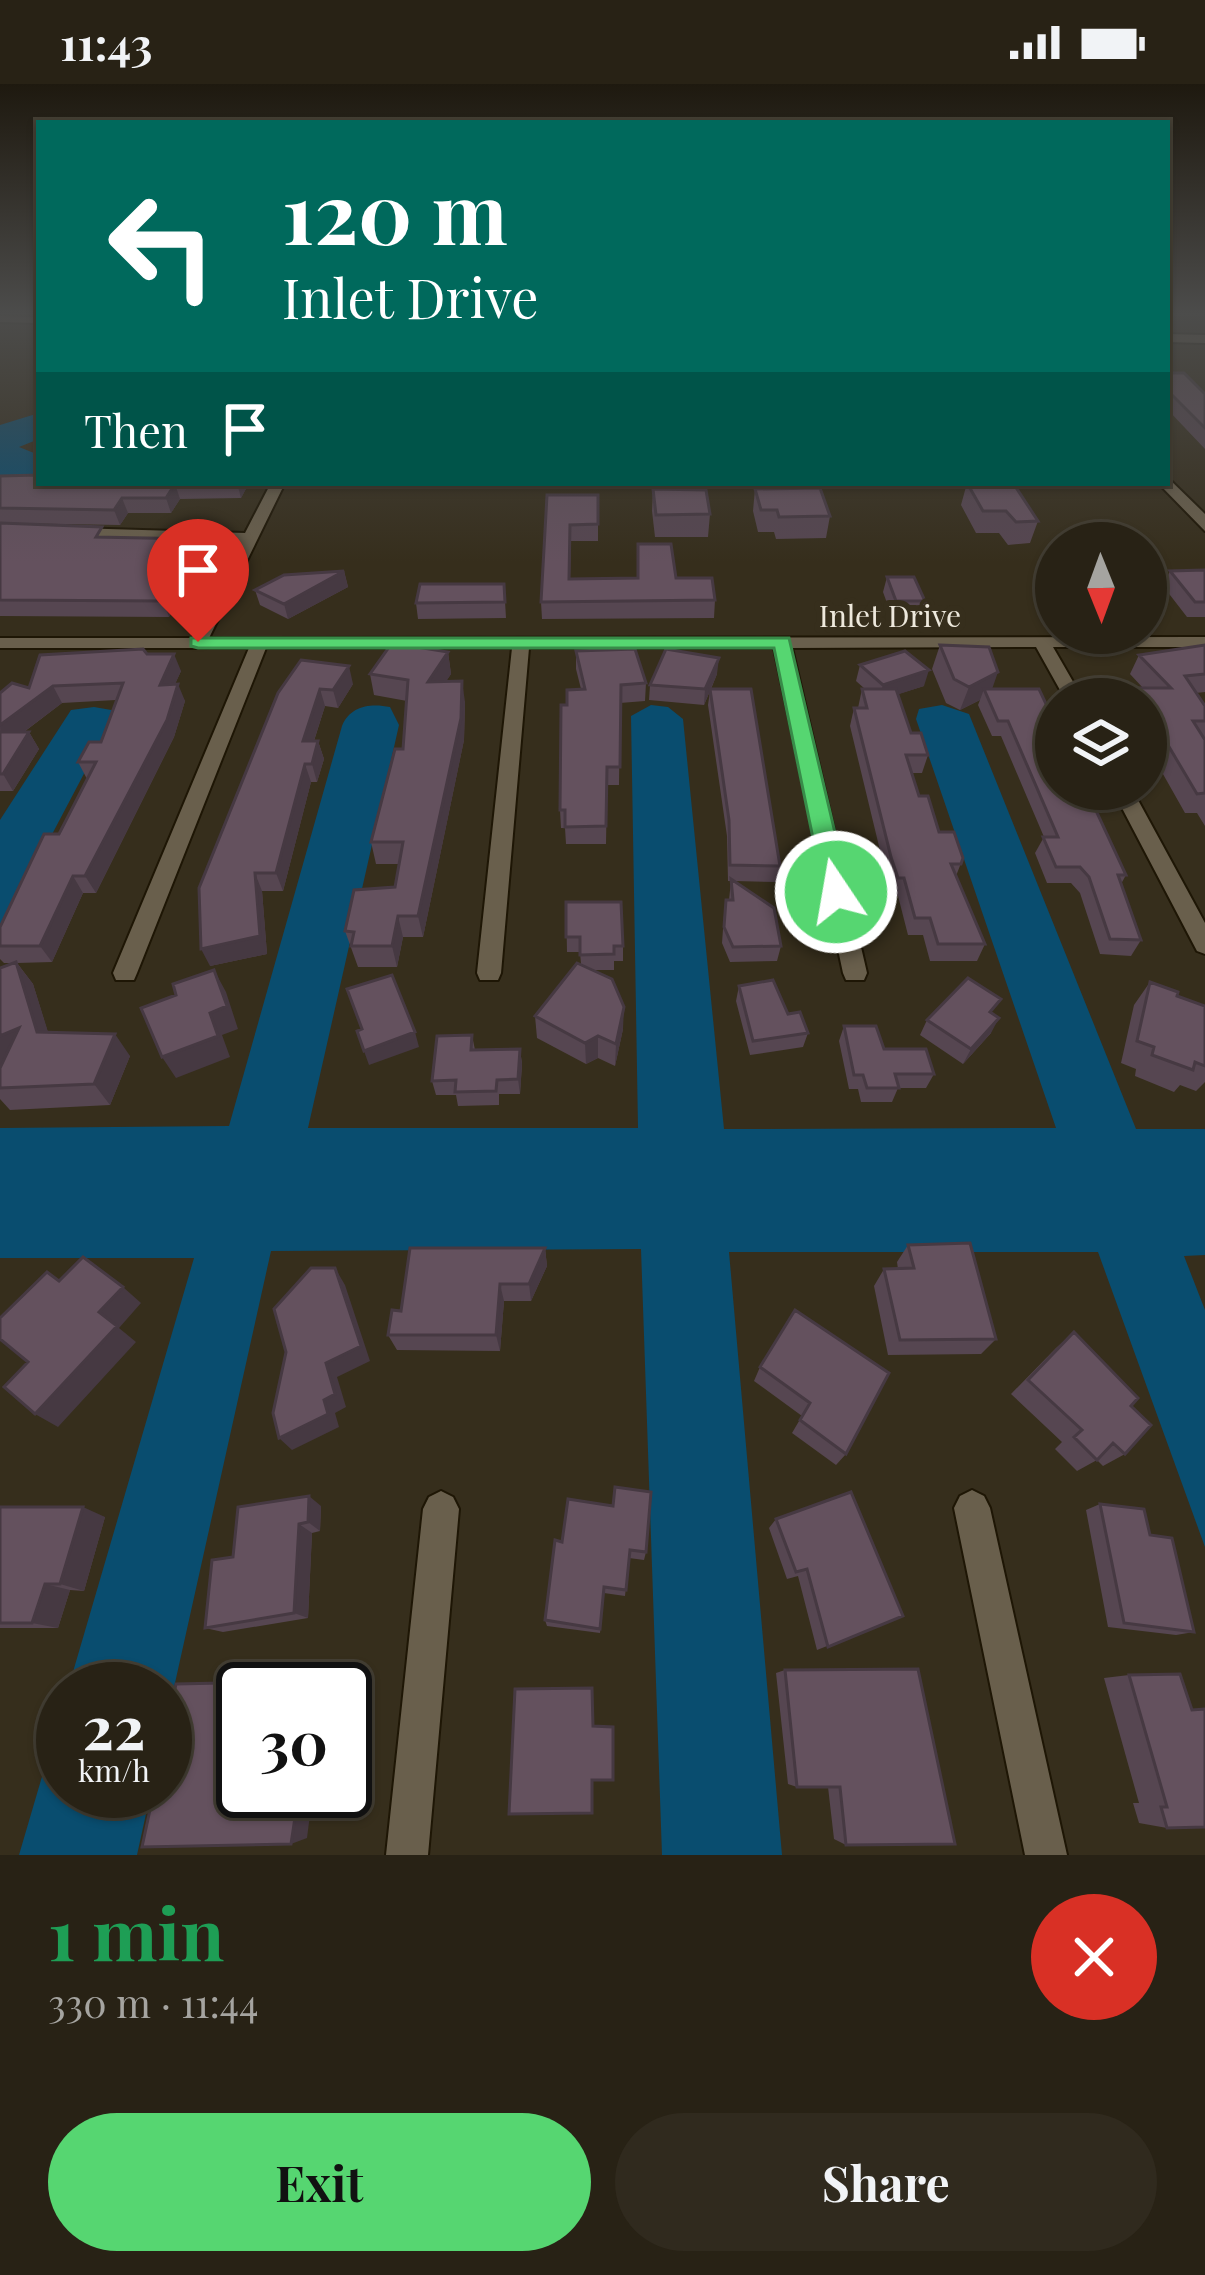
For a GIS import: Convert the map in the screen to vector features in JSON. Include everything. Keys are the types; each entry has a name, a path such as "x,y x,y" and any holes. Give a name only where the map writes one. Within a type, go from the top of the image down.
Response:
{"street":[{"path":"1170,485 1205,525"},
{"path":"198,642 276,486"},
{"path":"57,531 213,532 248,542"},
{"name":"Inlet Drive","path":"1167,642 1205,642"},
{"name":"Inlet Drive","path":"0,643 1035,643"},
{"path":"782,643 854,973"},
{"path":"125,973 260,644"},
{"path":"489,973 521,644"},
{"path":"1133,810 1205,945"},
{"path":"972,1508 1046,1855"},
{"path":"407,1855 441,1510"}],"water":[{"path":"36,414 36,440 19,447 36,454 36,481 0,477 0,425"},
{"path":"651,705 668,707 683,719 724,1129 1056,1128 916,719 919,709 942,705 969,714 1136,1129 1205,1129 1205,1255 1184,1256 1205,1310 1205,1547 1098,1252 729,1252 782,1855 662,1855 641,1249 271,1251 180,1662 76,1662 194,1258 0,1258 0,1128 229,1126 342,726 355,710 368,706 390,707 399,725 308,1128 638,1128 631,716"},
{"path":"71,710 117,711 0,933 0,820"},
{"path":"36,1797 36,1818 145,1818 137,1855 19,1855"}],"building":[{"path":"1174,397 1205,397 1205,428"},
{"path":"36,475 36,486 174,486 166,498 122,498 114,510 0,508 0,476"},
{"path":"969,486 1015,486 1038,521 1016,522 1006,511 983,511"},
{"path":"820,488 830,516 779,517 777,510 761,510 755,489"},
{"path":"653,489 706,490 710,514 656,515"},
{"path":"547,495 598,495 598,524 570,525 569,579 638,578 638,544 671,544 676,578 712,578 715,600 541,602"},
{"path":"0,523 102,527 96,537 195,539 163,601 0,600"},
{"path":"1205,570 1205,602 1195,602 1170,571"},
{"path":"344,571 284,604 255,590 284,575"},
{"path":"887,577 914,577 925,601 896,601"},
{"path":"420,584 504,584 505,602 416,603"},
{"path":"392,643 448,652 428,682 462,681 461,718 418,916 398,916 392,946 351,946 354,932 345,931 354,890 395,887 403,842 371,842 395,749 403,749 408,680 370,674"},
{"path":"940,645 989,647 998,672 969,687 954,679"},
{"path":"1205,645 1205,674 1185,676 1205,706 1205,721 1193,721 1205,740 1205,793 1197,794 1167,743 1167,688 1171,688 1167,678 1161,678 1139,655"},
{"path":"143,649 147,654 174,654 160,685 178,684 167,720 85,876 73,876 40,946 0,946 0,927 44,834 59,834 96,762 78,762 89,742 101,742 123,683 53,686 0,725 0,693 12,683 29,688 40,655"},
{"path":"635,649 646,683 621,685 620,767 607,767 606,826 565,827 565,810 560,810 561,705 567,705 567,690 585,689 576,651"},
{"path":"666,649 719,658 705,689 650,685"},
{"path":"905,651 929,670 883,685 860,665"},
{"path":"301,660 349,666 333,690 320,689 303,741 318,741 312,764 305,764 276,873 255,873 260,936 201,949 199,888 278,693"},
{"path":"710,689 751,689 780,866 730,865 729,820"},
{"path":"862,689 896,689 911,733 921,733 928,755 906,755 919,796 928,796 939,832 954,832 963,858 961,864 951,864 985,944 938,944 930,918 915,918 904,878 898,878 891,857 854,708 867,708"},
{"path":"984,689 1035,689 1035,784 1008,721 998,721"},
{"path":"0,732 29,732 3,774 0,774"},
{"path":"1046,810 1096,810 1126,875 1118,875 1141,940 1110,939 1089,877 1080,867 1056,867 1043,837 1058,837"},
{"path":"731,879 774,908 781,946 733,947 724,927 726,900 733,900"},
{"path":"566,902 621,902 623,946 614,946 614,954 580,955 580,937 566,937"},
{"path":"16,962 37,1032 115,1034 94,1084 0,1088 0,1068 19,1028 0,1036 0,968"},
{"path":"577,963 612,979 624,1007 616,1044 598,1036 585,1043 535,1016"},
{"path":"214,970 227,1006 210,1013 218,1036 162,1057 141,1008 176,995 173,984"},
{"path":"392,975 415,1032 364,1051 357,1031 362,1029 347,989"},
{"path":"968,978 1001,999 990,1012 999,1018 971,1049 927,1020"},
{"path":"773,980 788,1014 800,1012 808,1033 753,1041 739,986"},
{"path":"1150,982 1205,1006 1205,1066 1195,1062 1193,1070 1152,1055 1154,1047 1137,1041"},
{"path":"844,1026 876,1026 884,1049 926,1049 934,1074 895,1074 899,1088 867,1088 863,1075 854,1075"},
{"path":"472,1035 471,1050 520,1049 518,1079 497,1080 496,1091 455,1092 456,1080 432,1081 437,1036"},
{"path":"970,1243 996,1339 900,1340 884,1269 914,1268 908,1245"},
{"path":"410,1248 545,1248 529,1284 500,1284 496,1335 388,1335 392,1310 401,1311"},
{"path":"83,1257 123,1287 99,1312 117,1326 35,1414 4,1387 28,1362 0,1339 0,1318 47,1272 59,1281"},
{"path":"311,1268 335,1268 361,1346 326,1363 335,1394 324,1400 328,1414 279,1438 273,1413 286,1352 274,1309"},
{"path":"795,1310 889,1373 846,1454 800,1420 810,1403 760,1367"},
{"path":"1074,1332 1138,1398 1131,1406 1151,1425 1125,1454 1113,1443 1097,1460 1074,1437 1082,1430 1028,1380"},
{"path":"615,1487 651,1492 646,1552 630,1550 626,1590 604,1587 600,1629 545,1620 555,1540 562,1542 568,1499 613,1506"},
{"path":"851,1492 903,1616 828,1647 807,1569 796,1572 776,1519"},
{"path":"309,1496 308,1522 299,1524 294,1613 205,1628 212,1560 233,1557 238,1507"},
{"path":"1100,1504 1144,1509 1150,1535 1172,1538 1194,1632 1124,1623"},
{"path":"0,1507 83,1507 60,1584 45,1584 32,1623 0,1623"},
{"path":"918,1669 955,1844 846,1845 840,1787 797,1787 785,1670"},
{"path":"1180,1674 1192,1710 1205,1709 1205,1827 1167,1828 1161,1807 1167,1807 1129,1675"},
{"path":"216,1683 216,1818 295,1818 291,1844 142,1847 148,1818 192,1818 192,1684"},
{"path":"592,1688 593,1726 613,1727 613,1780 592,1780 592,1813 509,1814 515,1689"}],"route":[{"path":"198,642 782,643 836,892"}]}
